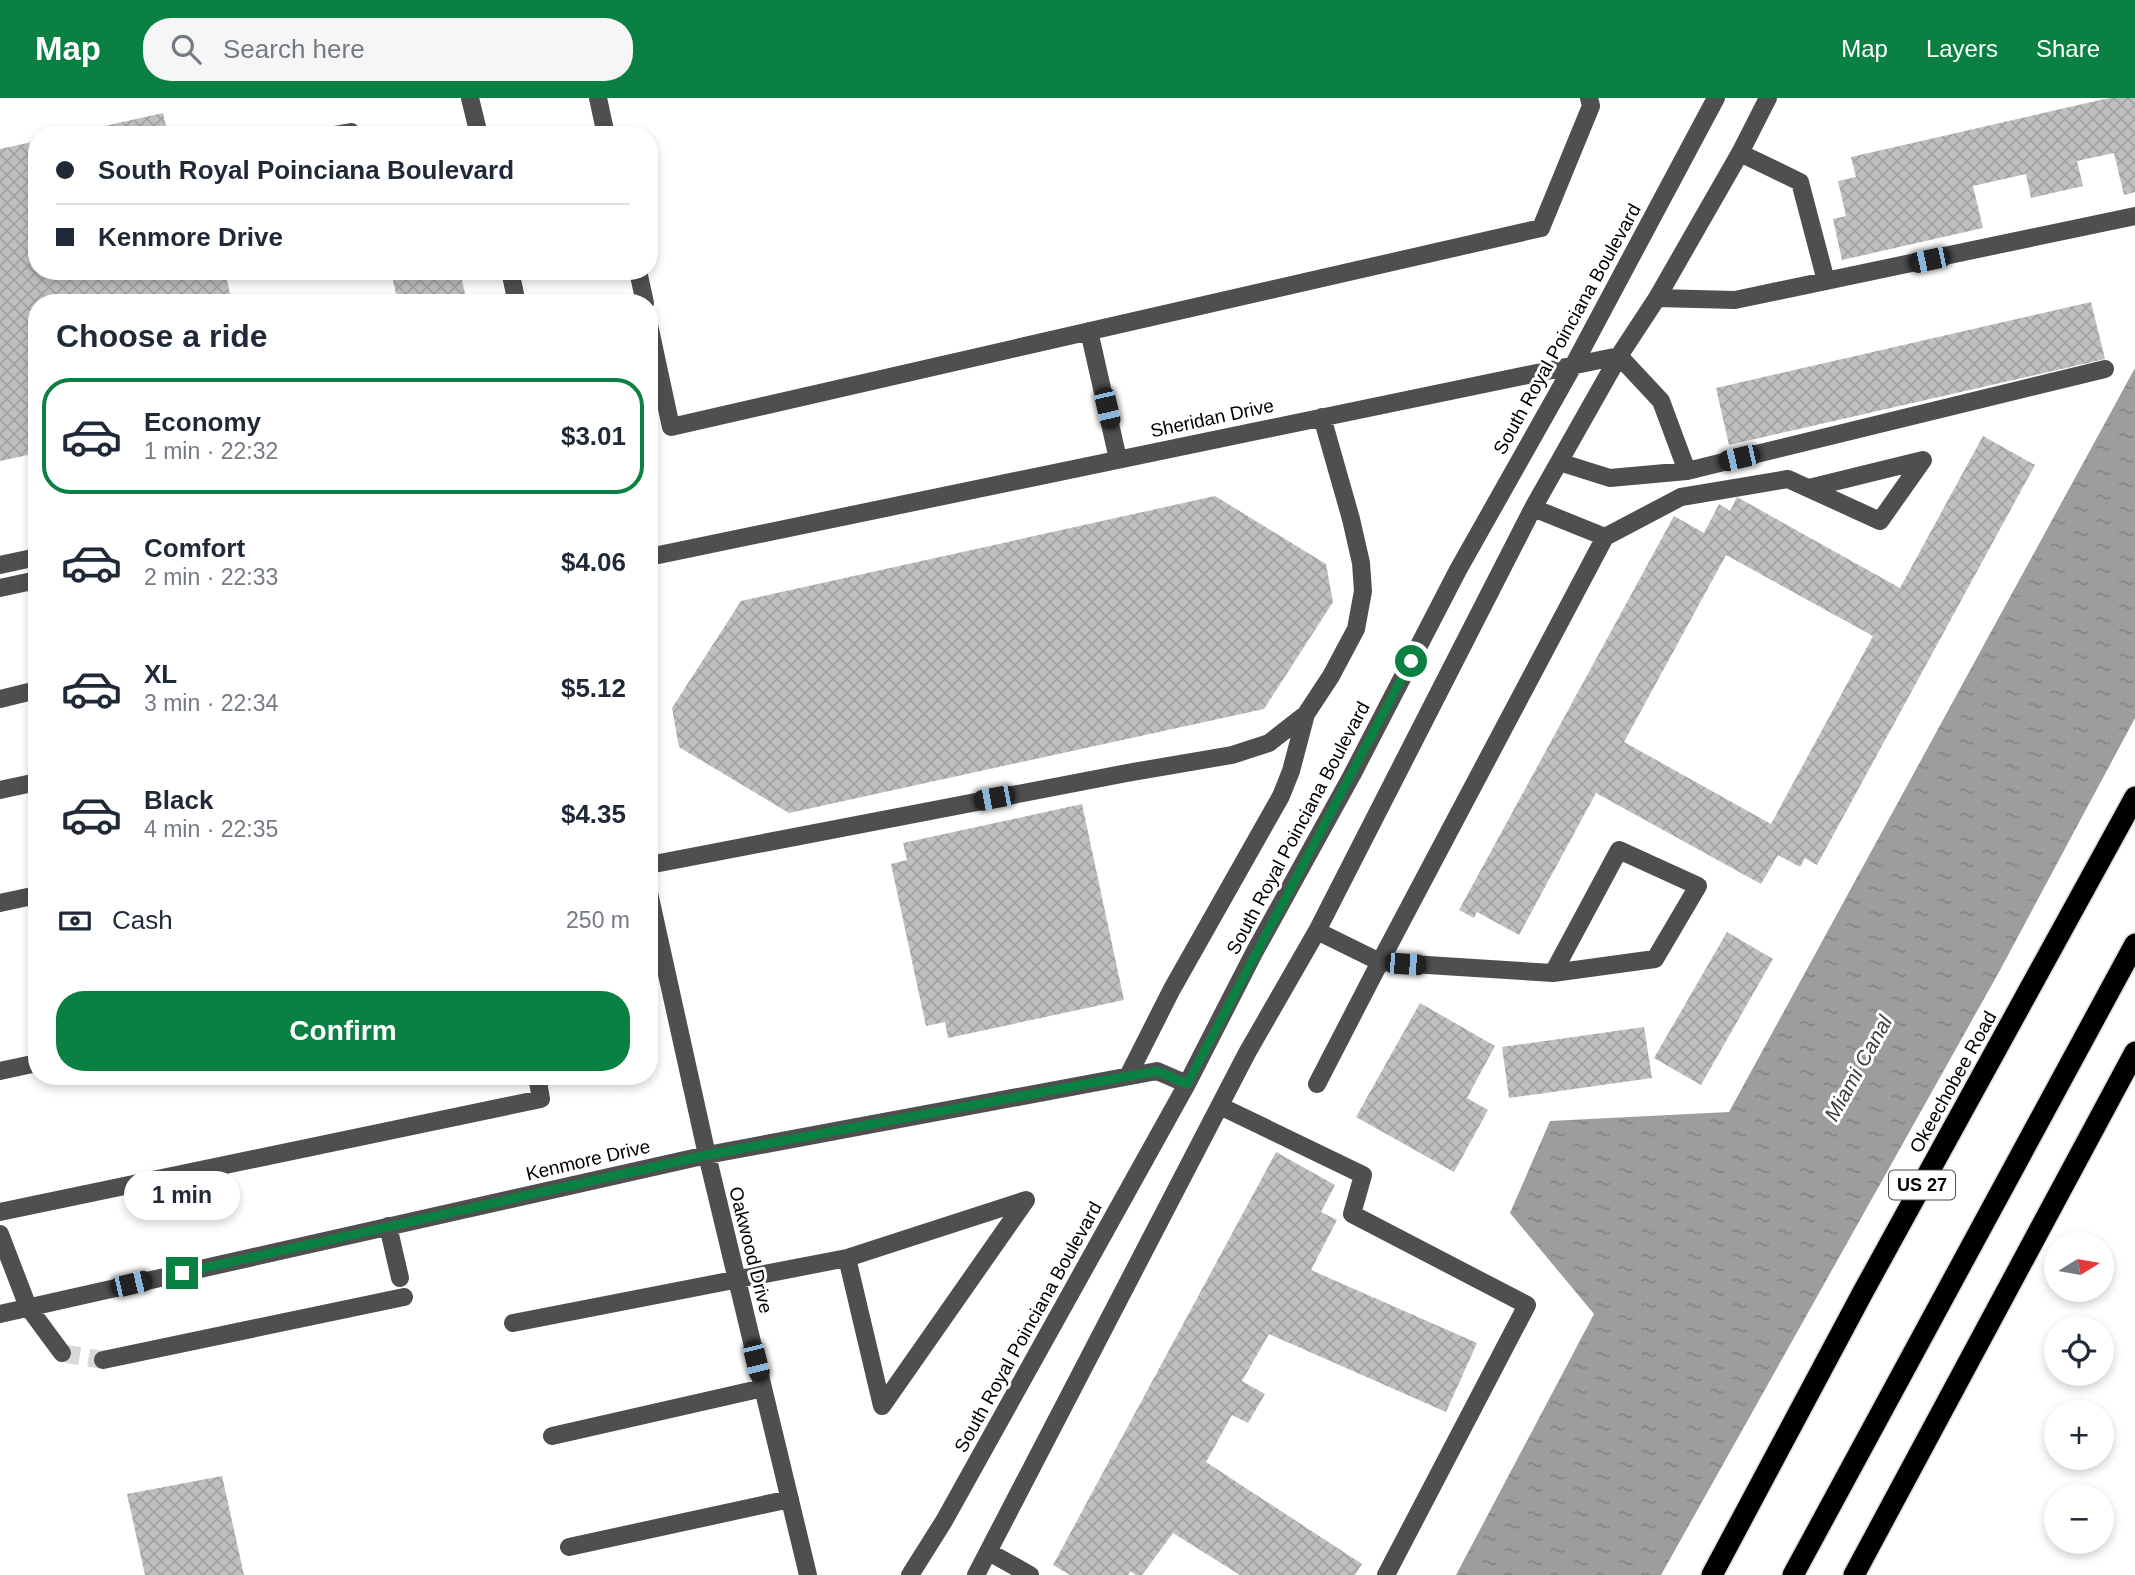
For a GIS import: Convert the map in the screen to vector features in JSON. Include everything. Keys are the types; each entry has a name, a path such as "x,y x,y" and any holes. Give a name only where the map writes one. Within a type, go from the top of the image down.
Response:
{"highway":[{"name":"Okeechobee Road","path":"1712,1575 1863,1292 2135,797"},
{"path":"1793,1575 2135,944"},
{"path":"1854,1575 2135,1052"}],"street":[{"path":"470,98 477,126"},
{"path":"598,98 605,126"},
{"path":"658,366 671,426 1541,229 1591,106 1589,98"},
{"name":"South Royal Poinciana Boulevard","path":"910,1575 944,1521 1187,1084 1255,951 1352,775 1458,569 1573,366 1716,98"},
{"path":"976,1575 1247,1053 1317,931 1533,508 1619,356 1657,298 1740,153 1768,98"},
{"path":"1740,153 1800,182 1826,281"},
{"path":"1657,298 1735,300 2135,216"},
{"path":"1089,331 1118,459"},
{"path":"1619,356 1661,401 1687,471"},
{"name":"Sheridan Drive","path":"658,555 1619,356"},
{"path":"1559,462 1610,478 1687,471 2105,369"},
{"path":"658,863 1114,775 1232,755 1269,743 1306,714 1331,676 1356,629 1363,591 1361,563 1322,417"},
{"path":"1317,1084 1605,537 1681,497 1788,479 1880,521 1923,460 1809,488"},
{"path":"1533,508 1605,537"},
{"path":"0,565 28,559"},
{"path":"0,588 28,582"},
{"path":"0,699 28,693"},
{"path":"1128,1076 1172,989 1281,796 1291,771 1306,714"},
{"path":"0,790 28,784"},
{"path":"1317,931 1380,962 1553,973 1655,959 1698,886 1619,850 1553,973"},
{"path":"0,903 28,897"},
{"name":"Oakwood Drive","path":"658,934 707,1155 808,1575"},
{"path":"0,1071 28,1065"},
{"name":"Kenmore Drive","path":"0,1314 707,1155 1157,1071 1187,1084"},
{"path":"0,1212 541,1099 539,1085"},
{"path":"1220,1106 1363,1175 1352,1214 1527,1305 1386,1575"},
{"path":"513,1323 847,1258 1026,1200 882,1406 847,1258"},
{"path":"388,1226 400,1278"},
{"path":"0,1234 28,1307 62,1353"},
{"path":"103,1360 404,1297"},
{"path":"552,1436 763,1388"},
{"path":"569,1547 790,1499"},
{"path":"989,1552 1030,1575"}],"water":[{"name":"Miami Canal","path":"2135,368 2135,718 1999,972 1661,1575 1456,1575 1594,1314 1510,1213 1550,1121 1729,1112"}],"building":[{"path":"2109,98 2135,98 2135,192 2124,195 2114,153 2077,161 2083,186 2031,198 2026,174 1973,186 1983,228 1842,260 1833,219 1846,216 1838,181 1856,177 1851,157"},
{"path":"163,113 166,126 105,126"},
{"path":"28,143 28,280 227,280 230,294 28,294 28,455 0,461 0,149"},
{"path":"393,280 462,280 465,294 396,294"},
{"path":"2091,302 2105,359 1729,445 1716,388"},
{"path":"1983,436 2035,465 1817,865 1805,858 1800,867 1778,855 1761,884 1596,793 1519,935 1477,912 1474,918 1459,910 1674,516 1704,533 1719,504 1730,511 1737,497 1900,588","holes":["1726,555 1873,636 1771,824 1624,742"]},
{"path":"1215,496 1326,564 1333,602 1264,709 789,813 679,747 672,708 741,601"},
{"path":"1082,804 1124,1000 948,1038 945,1022 926,1026 891,864 907,860 903,843"},
{"path":"1727,932 1773,959 1701,1085 1654,1058"},
{"path":"1420,1003 1495,1046 1467,1098 1488,1110 1454,1172 1356,1117"},
{"path":"1644,1027 1652,1078 1509,1098 1502,1047"},
{"path":"1276,1152 1335,1185 1321,1212 1337,1220 1311,1270 1477,1343 1446,1412 1269,1334 1242,1381 1265,1394 1248,1423 1232,1415 1206,1462 1362,1564 1355,1575 1240,1575 1173,1533 1142,1575 1130,1571 1128,1575 1070,1575 1053,1565"},
{"path":"222,1476 244,1575 145,1575 127,1494"}],"tunnel":[{"path":"62,1353 103,1360"}],"route":[{"path":"182,1273 707,1155 1157,1071 1187,1084 1255,951 1411,661"}]}
